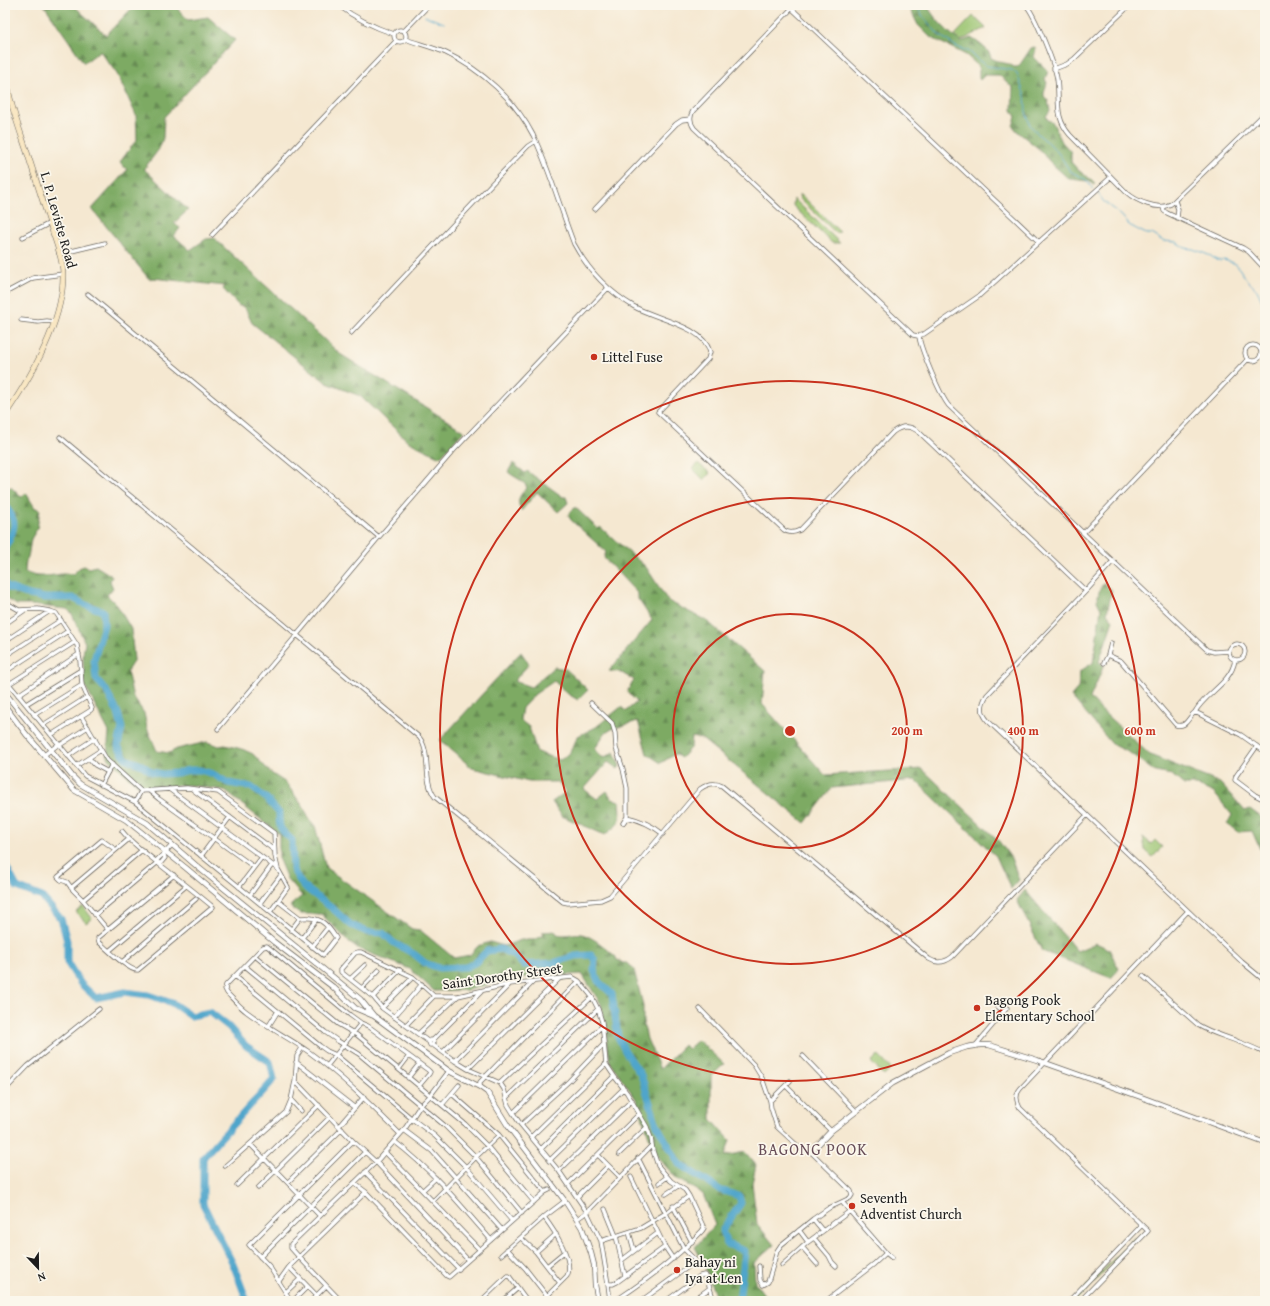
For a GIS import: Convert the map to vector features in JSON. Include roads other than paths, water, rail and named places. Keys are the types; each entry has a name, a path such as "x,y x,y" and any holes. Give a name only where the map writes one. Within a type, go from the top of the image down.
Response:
{"main road":[{"name":"L. P. Leviste Road","path":"5,70 6,82 13,109 60,254 63,274 59,306 34,371 5,415"}],"street":[{"path":"338,5 352,15 371,25 394,34"},
{"path":"404,31 429,5"},
{"path":"788,5 793,7 1040,242"},
{"path":"1026,5 1034,18 1054,68 1057,84 1058,110 1062,124 1070,135 1132,197 1154,206 1163,207 1169,205 1175,201 1265,113"},
{"path":"1054,68 1067,64 1074,59 1130,5"},
{"path":"793,7 693,111 690,119 694,128 912,334 919,336 926,333 977,297 1112,177"},
{"path":"394,34 398,30 404,31"},
{"path":"404,31 406,34 405,39"},
{"path":"394,34 396,41"},
{"path":"396,41 402,42 405,39 447,54 470,67 499,90 513,106 536,141 574,244 584,261 597,277 608,288 638,309 688,329 699,337 709,348 710,352 708,359 658,412 786,532 797,532 803,527 893,432 900,428 909,427 920,433 1086,590"},
{"path":"212,235 396,41"},
{"path":"595,209 676,124 682,120 690,119"},
{"path":"350,333 510,164 528,146 536,141"},
{"path":"1175,201 1178,209 1177,218"},
{"path":"1163,207 1165,212 1245,249 1265,269"},
{"path":"23,237 50,223"},
{"path":"60,254 105,243"},
{"path":"5,293 33,278 63,274"},
{"path":"218,729 378,537 468,435 608,288"},
{"path":"88,294 378,537"},
{"path":"21,320 54,322"},
{"path":"919,336 921,347 942,396 949,406 1207,650 1214,652 1228,651"},
{"path":"1253,345 1259,347 1262,353 1259,359 1254,361 1248,359 1245,354 1247,348 1253,345"},
{"path":"1083,532 1248,359"},
{"path":"60,437 420,738 424,747 431,789 435,797 560,901 568,903 608,898 700,789 710,784 720,785 929,959 939,963 952,958 1087,815"},
{"path":"1113,561 987,695 983,702 983,714 988,721 1188,911 1242,962 1265,981"},
{"path":"5,602 19,610 38,609 56,613 77,645 82,685 92,707 91,710 51,735"},
{"path":"5,608 9,605"},
{"path":"5,624 26,610"},
{"path":"5,641 50,611"},
{"path":"5,656 61,620"},
{"path":"5,672 68,631"},
{"path":"9,684 75,642"},
{"path":"1104,663 1111,643"},
{"path":"1239,643 1245,650 1245,655 1240,660 1235,660 1230,657 1228,651 1230,646 1239,643"},
{"path":"18,695 79,654"},
{"path":"1108,655 1120,661 1176,725 1181,726 1185,724 1192,714 1229,675 1235,660"},
{"path":"26,704 81,670"},
{"path":"5,679 85,776 135,802 323,956 336,938 328,927 319,919 312,917 300,918 278,901"},
{"path":"34,715 82,685"},
{"path":"5,693 80,784 148,823 172,845 360,999 374,1016"},
{"path":"43,725 87,697"},
{"path":"591,703 612,723 614,727 616,748 626,781 627,817 623,823"},
{"path":"5,706 26,734 74,790 126,820 274,942 333,987 355,1008 374,1016 449,1071 487,1092 508,1126 565,1201 582,1228 594,1265 595,1285 598,1301"},
{"path":"1195,712 1241,735 1265,752"},
{"path":"81,716 107,760 140,791"},
{"path":"44,755 58,744 88,727"},
{"path":"68,756 95,738"},
{"path":"1257,746 1234,779 1256,796 1265,800"},
{"path":"76,766 101,750"},
{"path":"89,758 95,765 108,772"},
{"path":"101,785 112,764"},
{"path":"169,789 278,869"},
{"path":"140,791 192,789 218,792 274,833 274,850 278,869 288,887 270,912"},
{"path":"192,789 274,850"},
{"path":"148,790 159,800 254,867"},
{"path":"135,802 140,791"},
{"path":"201,856 230,817"},
{"path":"627,817 643,822 663,834"},
{"path":"122,831 128,839 158,862 174,875 213,907 138,970 134,970 122,962 99,942 98,938 174,875"},
{"path":"72,888 128,839"},
{"path":"108,930 67,882 59,879 59,876 102,840 116,850"},
{"path":"95,915 158,862 165,858 165,853 172,845"},
{"path":"82,900 142,850"},
{"path":"239,887 262,857"},
{"path":"250,895 272,865"},
{"path":"260,903 281,875"},
{"path":"109,950 186,886"},
{"path":"122,962 196,899"},
{"path":"1080,1301 1148,1231 1019,1107 1016,1098 1018,1091 1188,911"},
{"path":"291,930 300,918"},
{"path":"302,938 316,920"},
{"path":"312,947 328,927"},
{"path":"400,1134 364,1097 327,1066 245,1011 226,991 226,985 263,947 268,947 350,1015 368,1026 430,1072 418,1086"},
{"name":"Saint Dorothy Street","path":"350,979 341,972 341,969 355,953 358,952 413,977 434,996 458,996 510,984 572,977 579,981 592,997 598,1009 602,1026 606,1064 632,1100 647,1127 651,1138 652,1151 658,1166 671,1181 685,1190 689,1196"},
{"path":"255,956 338,1024 357,1035 465,1124 487,1146 534,1202"},
{"path":"245,966 325,1032 359,1054 420,1106 444,1124 476,1156 522,1213"},
{"path":"365,966 350,979 372,997 382,1008 431,1042 455,1062 500,1082 504,1089 508,1105 513,1113 568,1184 587,1212 601,1241 610,1301"},
{"path":"362,988 379,970"},
{"path":"372,997 400,970"},
{"path":"235,976 324,1049 335,1055 435,1136 466,1167 512,1221"},
{"path":"1143,976 1198,1025 1215,1034 1238,1041 1265,1053"},
{"path":"382,1008 413,977"},
{"path":"468,1069 559,979"},
{"path":"455,1062 534,981"},
{"path":"480,1087 480,1082 579,981"},
{"path":"394,1017 422,984"},
{"path":"442,1052 510,984"},
{"path":"431,1042 481,991"},
{"path":"406,1025 434,996"},
{"path":"418,1034 458,996"},
{"path":"500,1082 592,997"},
{"path":"995,1004 1003,1011"},
{"path":"976,1045 1006,1008"},
{"path":"5,1090 28,1066 99,1009"},
{"path":"506,1098 598,1009"},
{"path":"700,1009 754,1065 762,1078 777,1127 800,1148 811,1152 851,1191 852,1195 850,1198 813,1219 781,1245 777,1251 768,1282 763,1285 760,1280 759,1266"},
{"path":"268,1027 278,1011"},
{"path":"327,1066 361,1023"},
{"path":"513,1113 602,1026"},
{"path":"522,1125 569,1081 604,1044"},
{"path":"811,1152 831,1131 884,1088 949,1053 967,1046 976,1045 989,1045 1044,1063 1265,1143"},
{"path":"226,1166 286,1112 291,1100 295,1081 297,1056 302,1048"},
{"path":"398,1069 409,1056"},
{"path":"802,1056 856,1111"},
{"path":"296,1062 355,1108"},
{"path":"408,1078 419,1064"},
{"path":"531,1137 606,1064"},
{"path":"341,1301 291,1248 291,1244 376,1162 404,1130 420,1106 430,1096 449,1071"},
{"path":"541,1149 614,1076"},
{"path":"295,1081 353,1141 376,1162 468,1260"},
{"path":"770,1101 790,1081"},
{"path":"442,1105 459,1085"},
{"path":"786,1086 831,1131"},
{"path":"549,1161 624,1088"},
{"path":"452,1094 499,1136 545,1192"},
{"path":"288,1182 341,1128 364,1097"},
{"path":"291,1100 301,1111"},
{"path":"559,1172 632,1100"},
{"path":"237,1185 319,1105"},
{"path":"568,1184 639,1114"},
{"path":"258,1188 330,1117"},
{"path":"619,1154 647,1127"},
{"path":"404,1130 432,1151 502,1230"},
{"path":"433,1201 476,1156 499,1136"},
{"path":"307,1286 292,1301 269,1266 249,1245 353,1141"},
{"path":"394,1141 413,1155 446,1188 491,1240"},
{"path":"250,1144 320,1216"},
{"path":"577,1219 587,1212 652,1145"},
{"path":"260,1257 365,1152"},
{"path":"385,1152 479,1249"},
{"path":"598,1155 620,1177"},
{"path":"638,1158 684,1250 694,1259 692,1264 641,1301"},
{"path":"577,1197 608,1166"},
{"path":"365,1172 459,1269"},
{"path":"631,1177 665,1247 673,1259"},
{"path":"659,1183 667,1177"},
{"path":"423,1190 436,1178"},
{"path":"354,1182 366,1192 446,1276 450,1277 479,1249 549,1190"},
{"path":"666,1194 678,1186"},
{"path":"279,1281 289,1267 366,1192"},
{"path":"601,1241 641,1228 652,1220 666,1213 673,1206 689,1196 704,1228 692,1242 673,1259 648,1278 613,1301"},
{"path":"501,1255 544,1217 565,1201"},
{"path":"842,1202 892,1258"},
{"path":"673,1206 692,1242"},
{"path":"605,1209 616,1236 625,1276"},
{"path":"782,1265 808,1242 850,1211"},
{"path":"542,1301 568,1276 569,1273 569,1267 564,1252 556,1234 544,1217"},
{"path":"813,1219 823,1231"},
{"path":"1069,1301 1142,1225"},
{"path":"799,1230 808,1242"},
{"path":"629,1232 634,1250"},
{"path":"622,1260 658,1233"},
{"path":"536,1252 556,1234"},
{"path":"521,1238 536,1252 560,1283"},
{"path":"814,1238 829,1256 831,1262 836,1266"},
{"path":"608,1284 613,1284 665,1247"},
{"path":"802,1247 817,1264"},
{"path":"507,1249 525,1268 547,1296"},
{"path":"547,1266 564,1252"},
{"path":"826,1301 886,1253"},
{"path":"289,1267 322,1301"},
{"path":"666,1301 704,1275 706,1276 714,1301"},
{"path":"480,1301 507,1276 509,1276 526,1300"},
{"path":"286,1292 300,1278"},
{"path":"311,1301 326,1286"},
{"path":"503,1301 518,1288"},
{"path":"692,1301 710,1288"}],"waterway":[{"path":"916,5 924,18 939,35 957,47 970,52 987,66 1012,70 1017,74 1025,96 1026,112 1030,125 1059,154 1070,171 1085,179 1094,190"},
{"path":"425,16 444,23"},
{"path":"1097,192 1104,202 1122,216 1129,225 1146,234 1152,234 1163,241 1176,242 1185,248 1201,252 1216,260 1224,260 1236,264 1247,280 1257,290 1265,307"},
{"path":"5,506 10,512 14,522 14,527 5,550"},
{"path":"5,584 7,587 29,595 45,598 73,598 86,605 103,611 104,625 94,660 96,679 106,690 118,713 122,728 118,746 126,759 142,765 152,772 162,774 200,770 213,774 228,783 251,787 266,798 279,813 279,823 281,829 292,840 293,870 303,886 351,925 367,932 383,933 394,943 414,954 425,963 439,968 466,967 476,962 487,951 501,949 515,956 523,965 553,963 575,956 591,955 595,960 594,970 598,981 612,994 618,1037 625,1051 641,1075 657,1125 679,1164 720,1190 739,1196 741,1203 722,1231 727,1244 745,1251 739,1301"},
{"path":"5,865 17,887 42,897 61,919 67,941 67,962 81,984 96,998 125,992 148,995 172,1003 191,1016 210,1012 229,1027 246,1046 270,1062 274,1079 203,1158 203,1204 233,1264 247,1301"}],"place":[{"name":"Littel Fuse","path":"594,357"},
{"name":"Bagong Pook Elementary School","path":"977,1008"},
{"name":"Seventh Adventist Church","path":"852,1206"},
{"name":"Bahay ni Iya at Len","path":"677,1270"}],"district":[{"name":"BAGONG POOK","path":"813,1149"}]}
